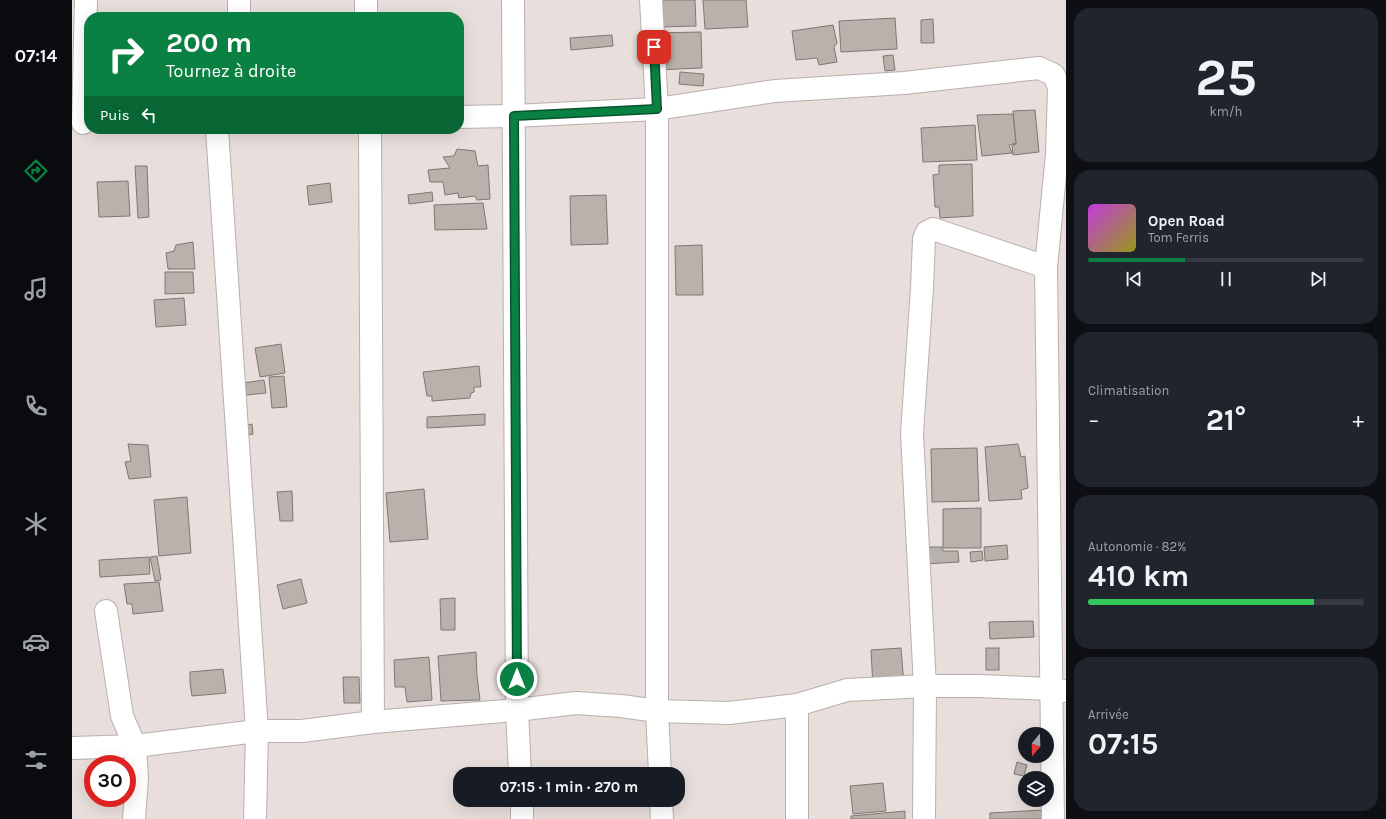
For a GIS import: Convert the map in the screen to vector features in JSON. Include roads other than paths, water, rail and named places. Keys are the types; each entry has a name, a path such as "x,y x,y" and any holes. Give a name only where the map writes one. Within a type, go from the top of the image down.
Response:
{"street":[{"path":"86,0 86,12"},
{"path":"239,0 239,12"},
{"path":"366,0 366,12"},
{"path":"514,0 518,710 520,767"},
{"path":"651,0 657,109 657,711 660,767"},
{"path":"81,124 84,50"},
{"path":"464,117 657,109 774,91 904,82 1039,68 1054,76 1059,88 1062,155 1046,267 1059,690 1053,819"},
{"path":"216,134 257,731 255,819"},
{"path":"370,134 372,722"},
{"path":"924,819 925,686 912,433 924,239 927,232 933,229 1046,267"},
{"path":"106,611 122,716 135,746 137,778 134,819"},
{"path":"72,748 135,746 257,731 302,731 372,722 518,710 576,702 657,711 730,713 797,705 846,690 925,686 979,686 1059,690"},
{"path":"797,705 797,819"},
{"path":"522,807 522,819"},
{"path":"661,807 662,819"}]}
